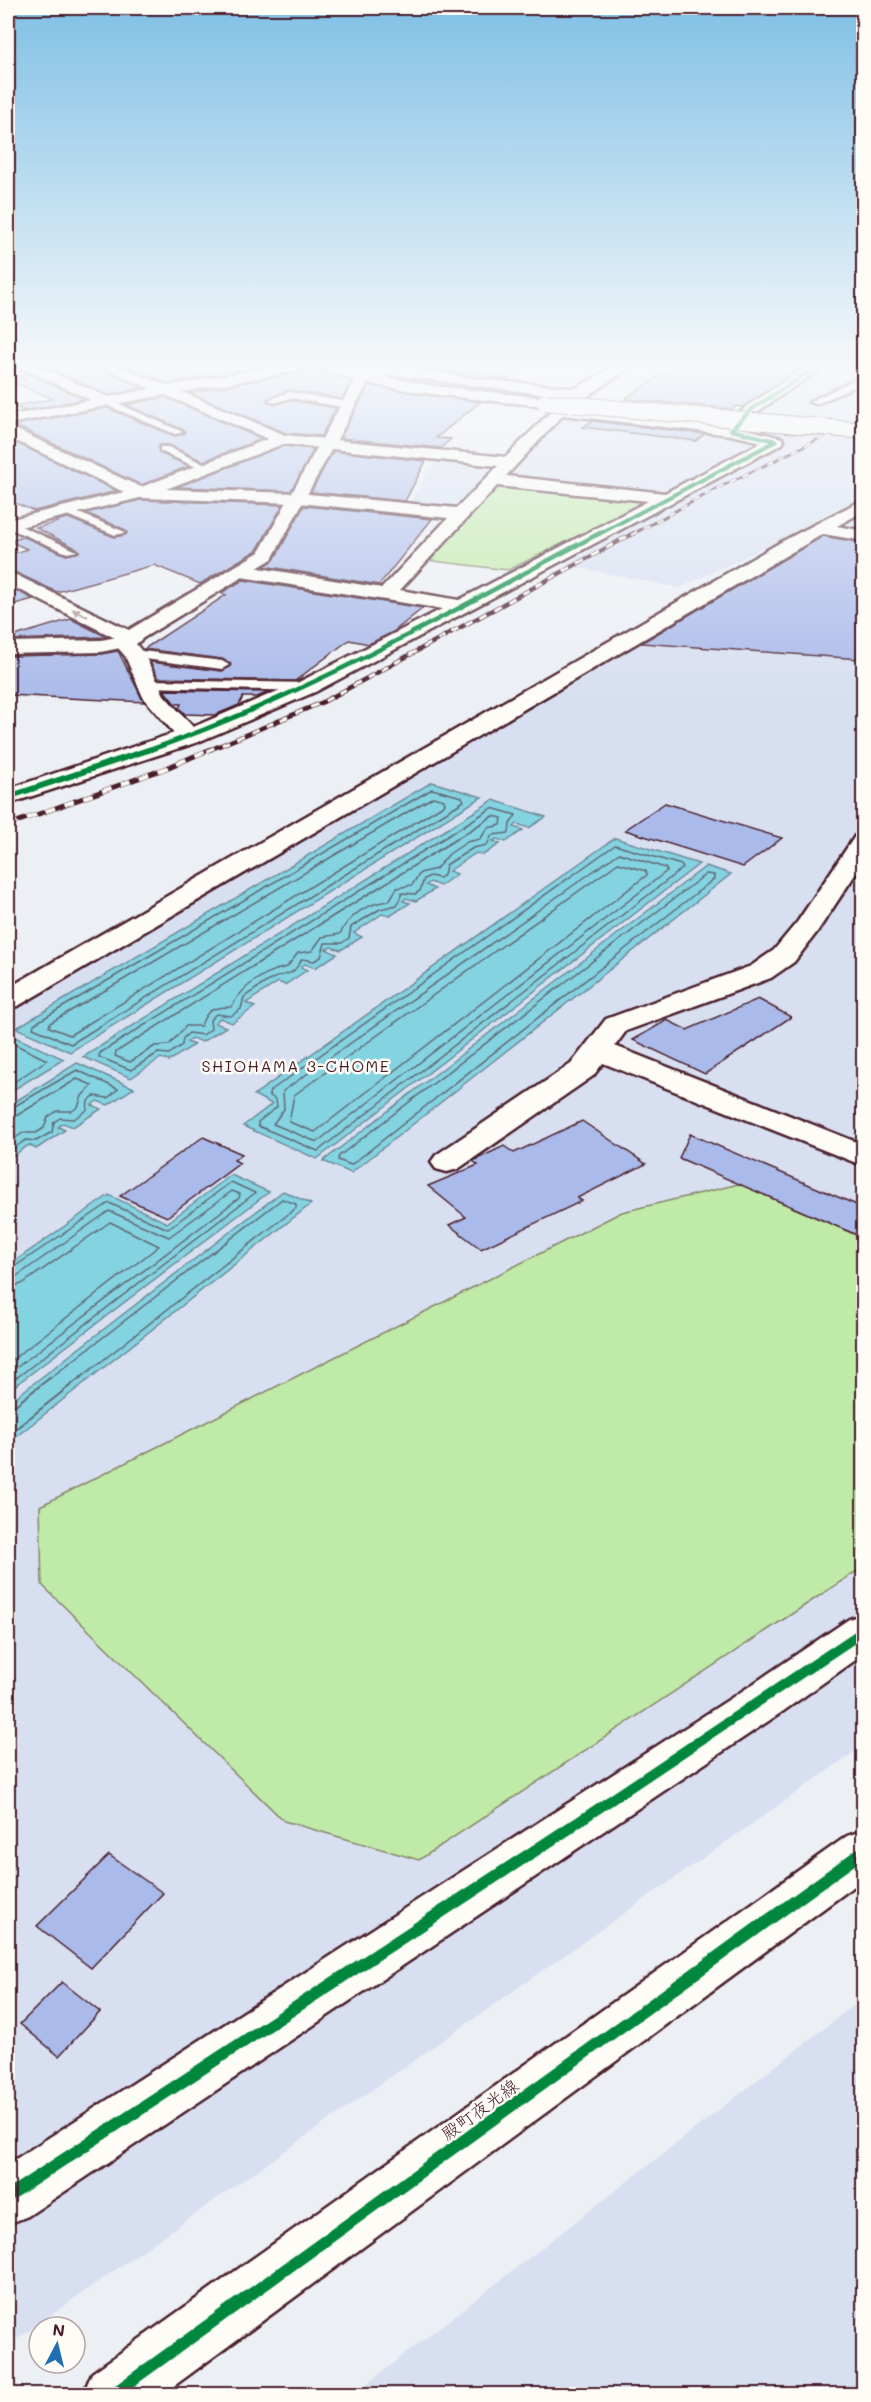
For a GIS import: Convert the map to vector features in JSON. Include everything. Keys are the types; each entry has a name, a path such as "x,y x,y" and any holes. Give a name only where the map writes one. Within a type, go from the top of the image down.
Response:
{"main road":[{"path":"106,477 140,493 298,498 462,513"},
{"path":"9,525 140,493 183,477"},
{"path":"8,648 130,645 266,555 309,477"},
{"path":"386,594 495,477"},
{"path":"8,797 190,737 307,687 707,477"},
{"path":"492,480 667,498"},
{"path":"8,1000 864,504"},
{"path":"820,528 864,536"},
{"path":"241,571 462,606"},
{"path":"8,578 130,645 154,697 190,737"},
{"path":"8,774 48,784"},
{"path":"447,1162 582,1070 616,1024 761,972 784,956 808,926 864,842"},
{"path":"598,1050 864,1157"},
{"path":"8,2196 766,1699 864,1630"},
{"name":"殿町夜光線","path":"113,2394 864,1851"}],"lane":[{"path":"66,511 119,533"},
{"path":"9,525 71,550"},
{"path":"130,645 222,665"},
{"path":"148,684 307,687"}],"shaded area":[{"path":"425,477 489,477 461,509 407,506"},
{"path":"505,477 696,477 663,494 503,479"},
{"path":"718,477 863,477 863,500 680,588 564,565"},
{"path":"863,511 863,1746 51,2315 27,2315 27,2332 8,2345 8,1010 819,534"},
{"path":"863,1998 863,2394 354,2394"}],"green space":[{"path":"506,486 645,499 647,502 508,570 425,560 495,487"},
{"path":"739,1184 863,1238 863,1567 419,1860 284,1821 42,1585 40,1506 622,1212"}],"water":[{"path":"432,782 482,797 70,1052 16,1028"},
{"path":"493,800 546,817 529,828 517,824 514,827 523,830 506,842 497,839 493,841 500,844 483,855 476,853 449,871 457,874 440,886 430,882 426,885 435,889 416,901 406,898 403,901 410,903 390,916 382,914 354,933 362,937 341,950 331,947 326,949 337,954 315,968 305,964 301,967 307,970 285,985 278,982 246,1003 255,1007 232,1023 220,1018 215,1023 226,1027 202,1042 192,1038 187,1042 194,1045 169,1061 161,1058 131,1078 83,1057"},
{"path":"615,838 699,864 317,1159 243,1126 272,1104 254,1095"},
{"path":"706,866 731,874 351,1173 323,1161"},
{"path":"8,1034 64,1059 8,1093"},
{"path":"77,1063 134,1088 108,1105 97,1101 92,1105 101,1109 73,1127 63,1123 58,1127 65,1130 36,1149 29,1145 8,1159 8,1106"},
{"path":"231,1175 269,1192 8,1391 8,1266 109,1195 167,1223"},
{"path":"283,1191 311,1204 8,1443 8,1403"}],"building":[{"path":"8,477 88,477 117,491 34,511 8,500"},
{"path":"124,477 161,477 141,485"},
{"path":"203,477 299,477 291,491 177,487"},
{"path":"319,477 418,477 405,501 311,492"},
{"path":"140,500 283,505 257,550 200,584 154,565 57,592 8,569 8,555 27,549 9,541 24,537 66,555 79,552 78,549 36,528 68,518 114,537 125,535 127,533 124,529 86,513"},
{"path":"304,506 432,519 379,585 264,566 274,560"},
{"path":"823,536 864,543 864,637 861,637 860,659 641,643"},
{"path":"243,580 423,608 393,632 369,644 349,640 295,681 158,678 150,662 222,671 230,667 230,663 222,659 144,649 226,595 221,593"},
{"path":"8,586 33,599 8,606"},
{"path":"71,619 107,637 8,640 8,638"},
{"path":"118,651 144,702 8,695 8,656 101,654"},
{"path":"164,690 269,692 257,697 243,697 239,705 215,715 185,714 179,708 181,704 175,704"},
{"path":"665,803 782,838 743,867 625,830"},
{"path":"758,999 791,1017 705,1074 633,1040 667,1020 687,1030"},
{"path":"582,1121 646,1164 577,1198 582,1201 481,1249 449,1225 466,1217 428,1186 478,1165 473,1161 504,1146 514,1153"},
{"path":"690,1134 864,1208 864,1238 679,1158"},
{"path":"203,1137 242,1154 234,1160 240,1163 167,1217 120,1196"},
{"path":"109,1855 163,1893 91,1968 37,1926"},
{"path":"62,1982 100,2012 59,2056 20,2024"}],"railway":[{"path":"631,535 740,477"},
{"path":"207,751 323,702 634,533"},
{"path":"8,825 164,769 211,749"}],"cycle path":[{"path":"8,797 196,733 307,687 707,477"},
{"path":"8,2196 766,1699 864,1631"},
{"path":"113,2394 864,1851"}],"district":[{"name":"SHIOHAMA 3-CHOME","path":"296,1066"}]}
